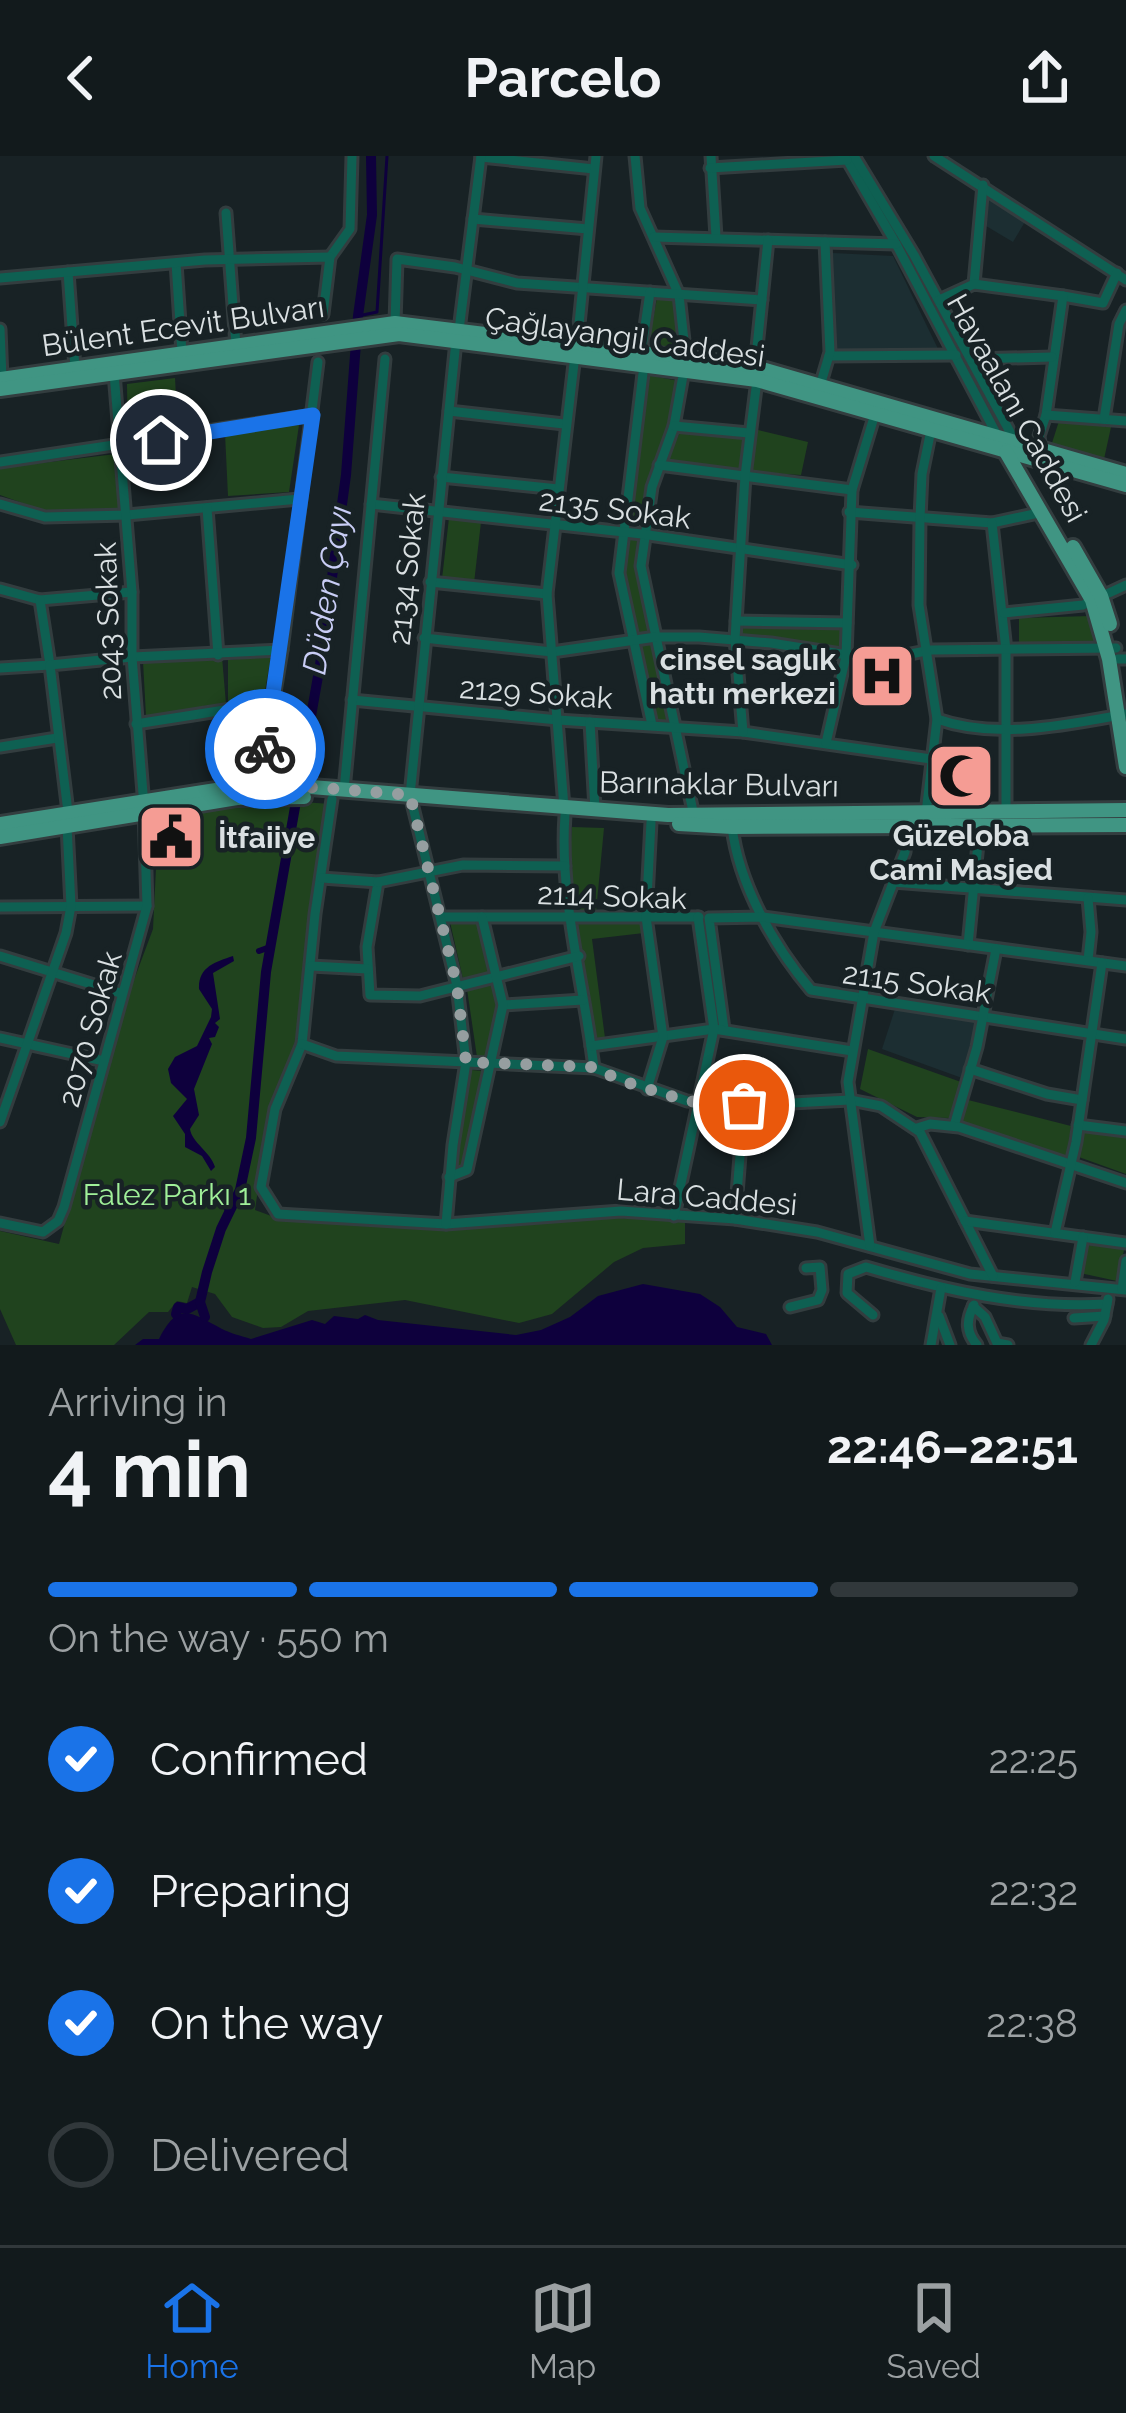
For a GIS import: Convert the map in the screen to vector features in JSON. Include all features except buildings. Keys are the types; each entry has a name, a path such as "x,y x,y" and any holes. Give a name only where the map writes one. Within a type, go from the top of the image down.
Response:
{"main road":[{"name":"Çağlayangil Caddesi","path":"373,331 395,323 458,336"},
{"name":"Bülent Ecevit Bulvarı","path":"1,382 373,331"},
{"name":"Çağlayangil Caddesi","path":"373,331 458,336 756,373 820,386 1006,443"},
{"name":"Bülent Ecevit Bulvarı","path":"1,382 236,345 333,337"},
{"name":"Çağlayangil Caddesi","path":"576,350 644,364 685,364"},
{"name":"Çağlayangil Caddesi","path":"756,373 932,430 1006,443"},
{"path":"1006,443 1029,478 1045,453"},
{"path":"1006,443 1126,474"},
{"name":"Havaalanı Caddesi","path":"1006,443 1096,598 1117,654 1126,767"},
{"path":"1045,453 1126,485"},
{"name":"Havaalanı Caddesi","path":"1029,478 1043,512 1096,598"},
{"path":"0,824 67,819 260,783 288,791"},
{"path":"144,806 288,791"},
{"name":"Barınaklar Bulvarı","path":"288,791 732,827 1126,825"},
{"name":"Barınaklar Bulvarı","path":"565,811 694,816 1122,807"},
{"path":"0,837 67,819"},
{"path":"1096,823 1126,836"}],"street":[{"path":"322,314 330,257 350,229 352,156"},
{"path":"481,156 594,169"},
{"name":"2134 Sokak","path":"446,1223 466,1062 457,986 410,799 441,477 481,156"},
{"path":"594,1067 562,850 565,811 547,594 596,156"},
{"path":"635,156 640,208 679,295 685,364 674,426 642,534 641,566 694,816"},
{"path":"934,156 1121,276 1102,303"},
{"path":"716,237 711,162 849,157"},
{"name":"Havaalanı Caddesi","path":"849,157 1006,443"},
{"name":"Havaalanı Caddesi","path":"849,157 939,300 1006,443"},
{"path":"974,284 983,185"},
{"path":"226,213 236,345"},
{"path":"473,219 588,229"},
{"path":"654,237 896,244"},
{"path":"743,732 735,640 739,551 768,240"},
{"path":"820,386 829,356 826,242"},
{"path":"0,278 229,258 330,257"},
{"path":"395,323 397,260 517,283 762,299"},
{"path":"176,262 182,353"},
{"path":"68,272 75,368"},
{"path":"939,300 974,284 1102,303 1124,312 1104,419"},
{"path":"642,347 650,292"},
{"path":"1045,453 1039,436 1063,296"},
{"path":"0,329 1,382"},
{"path":"829,356 956,355"},
{"path":"970,359 1052,357"},
{"path":"385,359 352,700 322,878 302,1044 336,1056 594,1067 646,1089 698,1102 744,1105 850,1100 881,1106 917,1128 993,1276"},
{"path":"260,783 282,650 318,362"},
{"path":"644,364 619,573 652,725"},
{"name":"2043 Sokak","path":"113,368 123,446 144,806"},
{"path":"952,424 970,427 977,423 983,404"},
{"path":"449,411 564,424"},
{"path":"826,742 846,656 852,490 875,414"},
{"path":"0,462 313,415"},
{"path":"1046,415 1126,421"},
{"path":"674,426 749,433"},
{"path":"926,813 937,719 919,605 920,518 922,474 932,430"},
{"path":"659,465 852,490"},
{"path":"441,477 558,489"},
{"path":"0,504 45,517 127,515 299,499"},
{"name":"2135 Sokak","path":"371,504 642,534 852,565"},
{"path":"206,508 218,655"},
{"path":"849,512 992,523 1043,512"},
{"path":"992,523 1006,650 1006,812"},
{"path":"430,583 547,594"},
{"path":"1004,613 1083,605 1126,585"},
{"path":"0,590 40,600 132,592"},
{"path":"0,1122 71,906 67,819 40,600"},
{"path":"736,621 847,623"},
{"path":"424,638 552,652 656,637 735,640 895,660 924,653 1006,650 1117,654"},
{"path":"0,668 282,650"},
{"name":"2129 Sokak","path":"352,700 557,720 677,725 931,759"},
{"path":"136,724 231,710 270,715"},
{"path":"937,719 966,730 1005,730 1123,712"},
{"path":"590,722 595,809"},
{"path":"0,747 57,738"},
{"name":"2070 Sokak","path":"0,1223 43,1232 58,1221 147,906 144,806"},
{"path":"646,1089 663,1037 646,917 651,822"},
{"path":"968,945 980,823"},
{"path":"870,1246 848,1082 874,932 909,824"},
{"name":"2115 Sokak","path":"732,827 735,850 763,917 811,990 1126,1039"},
{"path":"322,878 378,882 463,865 565,866"},
{"path":"378,882 367,946 370,995 410,998 579,956"},
{"path":"893,882 1126,900"},
{"path":"1088,898 1088,960"},
{"path":"0,907 147,906"},
{"name":"2114 Sokak","path":"441,916 704,918 719,1029 674,1216"},
{"path":"449,1177 467,1170 503,1005 482,917"},
{"path":"704,918 763,917 1126,966"},
{"path":"954,1126 984,1017 996,949"},
{"path":"0,956 120,993"},
{"path":"1055,1234 1071,1166 1102,963"},
{"path":"311,966 368,968"},
{"path":"503,1005 583,1000"},
{"path":"591,1046 719,1029 852,1051"},
{"path":"0,1038 104,1061"},
{"name":"Lara Caddesi","path":"302,1044 275,1109 260,1187 278,1214 446,1223 621,1211 735,1219 817,1232 970,1274 1119,1289"},
{"path":"970,1069 1082,1100"},
{"path":"735,1219 744,1105"},
{"path":"1078,1125 1126,1131"},
{"path":"917,1128 954,1126 1126,1183"},
{"path":"965,1221 1126,1243"},
{"path":"1075,1282 1084,1237"},
{"path":"1091,1345 1119,1289 1126,1262"},
{"path":"790,1307 818,1300 820,1267 806,1268"},
{"path":"873,1315 847,1293 848,1274 855,1268 1012,1305 1106,1310"},
{"path":"931,1345 941,1288"},
{"path":"977,1345 970,1337 967,1318 979,1295"},
{"path":"973,1306 985,1317 997,1343 1008,1345"},
{"path":"1074,1318 1106,1310"},
{"path":"937,1311 950,1345"}],"shaded area":[{"path":"988,194 1026,220 1013,242 981,223"},
{"path":"833,253 893,256 940,353 834,352"},
{"path":"233,956 234,961 213,973 219,1027 215,1037 209,1038 212,1044 194,1089 199,1115 190,1129 213,1161 211,1171 202,1156 185,1147 185,1134 173,1116 187,1099 171,1083 168,1069 175,1057 197,1046 211,1017 212,1009 199,989 201,975 214,963"},
{"path":"895,1009 976,1022 962,1078 882,1049"},
{"path":"643,1284 700,1294 720,1307 737,1327 766,1334 772,1345 135,1345 143,1339 159,1339 173,1319 186,1313 251,1339 312,1320 325,1324 334,1316 358,1319 365,1315 516,1335 570,1317 598,1296"}],"green space":[{"path":"657,298 674,299 679,350 648,346"},
{"path":"647,375 679,381 636,528 629,528"},
{"path":"175,378 178,432 128,442 127,384"},
{"path":"1059,421 1111,427 1104,459 1052,443"},
{"path":"299,425 289,492 228,496 225,433"},
{"path":"754,429 808,442 801,475 749,472"},
{"path":"680,432 745,438 741,470 667,461"},
{"path":"116,454 119,511 47,512 0,495 0,468"},
{"path":"449,518 481,522 474,583 442,579"},
{"path":"626,537 637,541 636,559 652,633 636,638 623,575"},
{"path":"1091,616 1097,646 1019,647 1019,618"},
{"path":"741,626 841,629 839,647 741,635"},
{"path":"652,644 671,720 654,720 638,646"},
{"path":"271,656 262,708 228,705 228,660"},
{"path":"222,657 226,704 146,716 143,661"},
{"name":"Falez Parkı 1","path":"276,800 330,804 299,1045 270,1106 255,1210 274,1217 435,1227 600,1217 685,1221 685,1244 643,1248 614,1262 552,1314 519,1323 405,1300 308,1311 281,1327 263,1328 232,1317 215,1294 192,1287 187,1303 177,1301 168,1312 149,1312 114,1345 16,1345 0,1309 0,1231 59,1244 125,1004 153,929 162,816"},
{"path":"572,827 604,828 596,912 574,910 569,866"},
{"path":"576,919 643,921 644,933 592,939 605,1038 597,1040"},
{"path":"450,922 481,922 491,972 463,979"},
{"path":"492,982 496,1006 487,1058 477,1057 467,989"},
{"path":"868,1049 961,1082 949,1118 917,1117 860,1089"},
{"path":"471,1070 483,1071 464,1167 455,1171"},
{"path":"968,1100 1071,1126 1067,1158 961,1122"},
{"path":"1081,1130 1126,1133 1126,1174 1076,1156"},
{"path":"1087,1242 1124,1250 1117,1281 1080,1273"}],"waterway":[{"name":"Düden Çayı","path":"205,1317 200,1302 207,1272 240,1190 251,1138 266,972 320,665 346,475 358,316 372,215 371,156"},
{"path":"358,316 377,312 387,156"},
{"path":"259,951 270,947"},
{"path":"223,1201 229,1213"},
{"name":"Düden Çayı","path":"176,1314 178,1307 187,1309 200,1302"}],"way so far":[{"path":"265,749 260,783 410,795 457,986 466,1062 594,1067 619,1080 687,1101 744,1105"}],"place":[{"name":"cinsel saglık hattı merkezi","path":"882,676"},
{"name":"Güzeloba Cami Masjed","path":"961,776"},
{"name":"İtfaiiye","path":"171,837"}],"route":[{"path":"161,440 313,415 265,749"}]}
